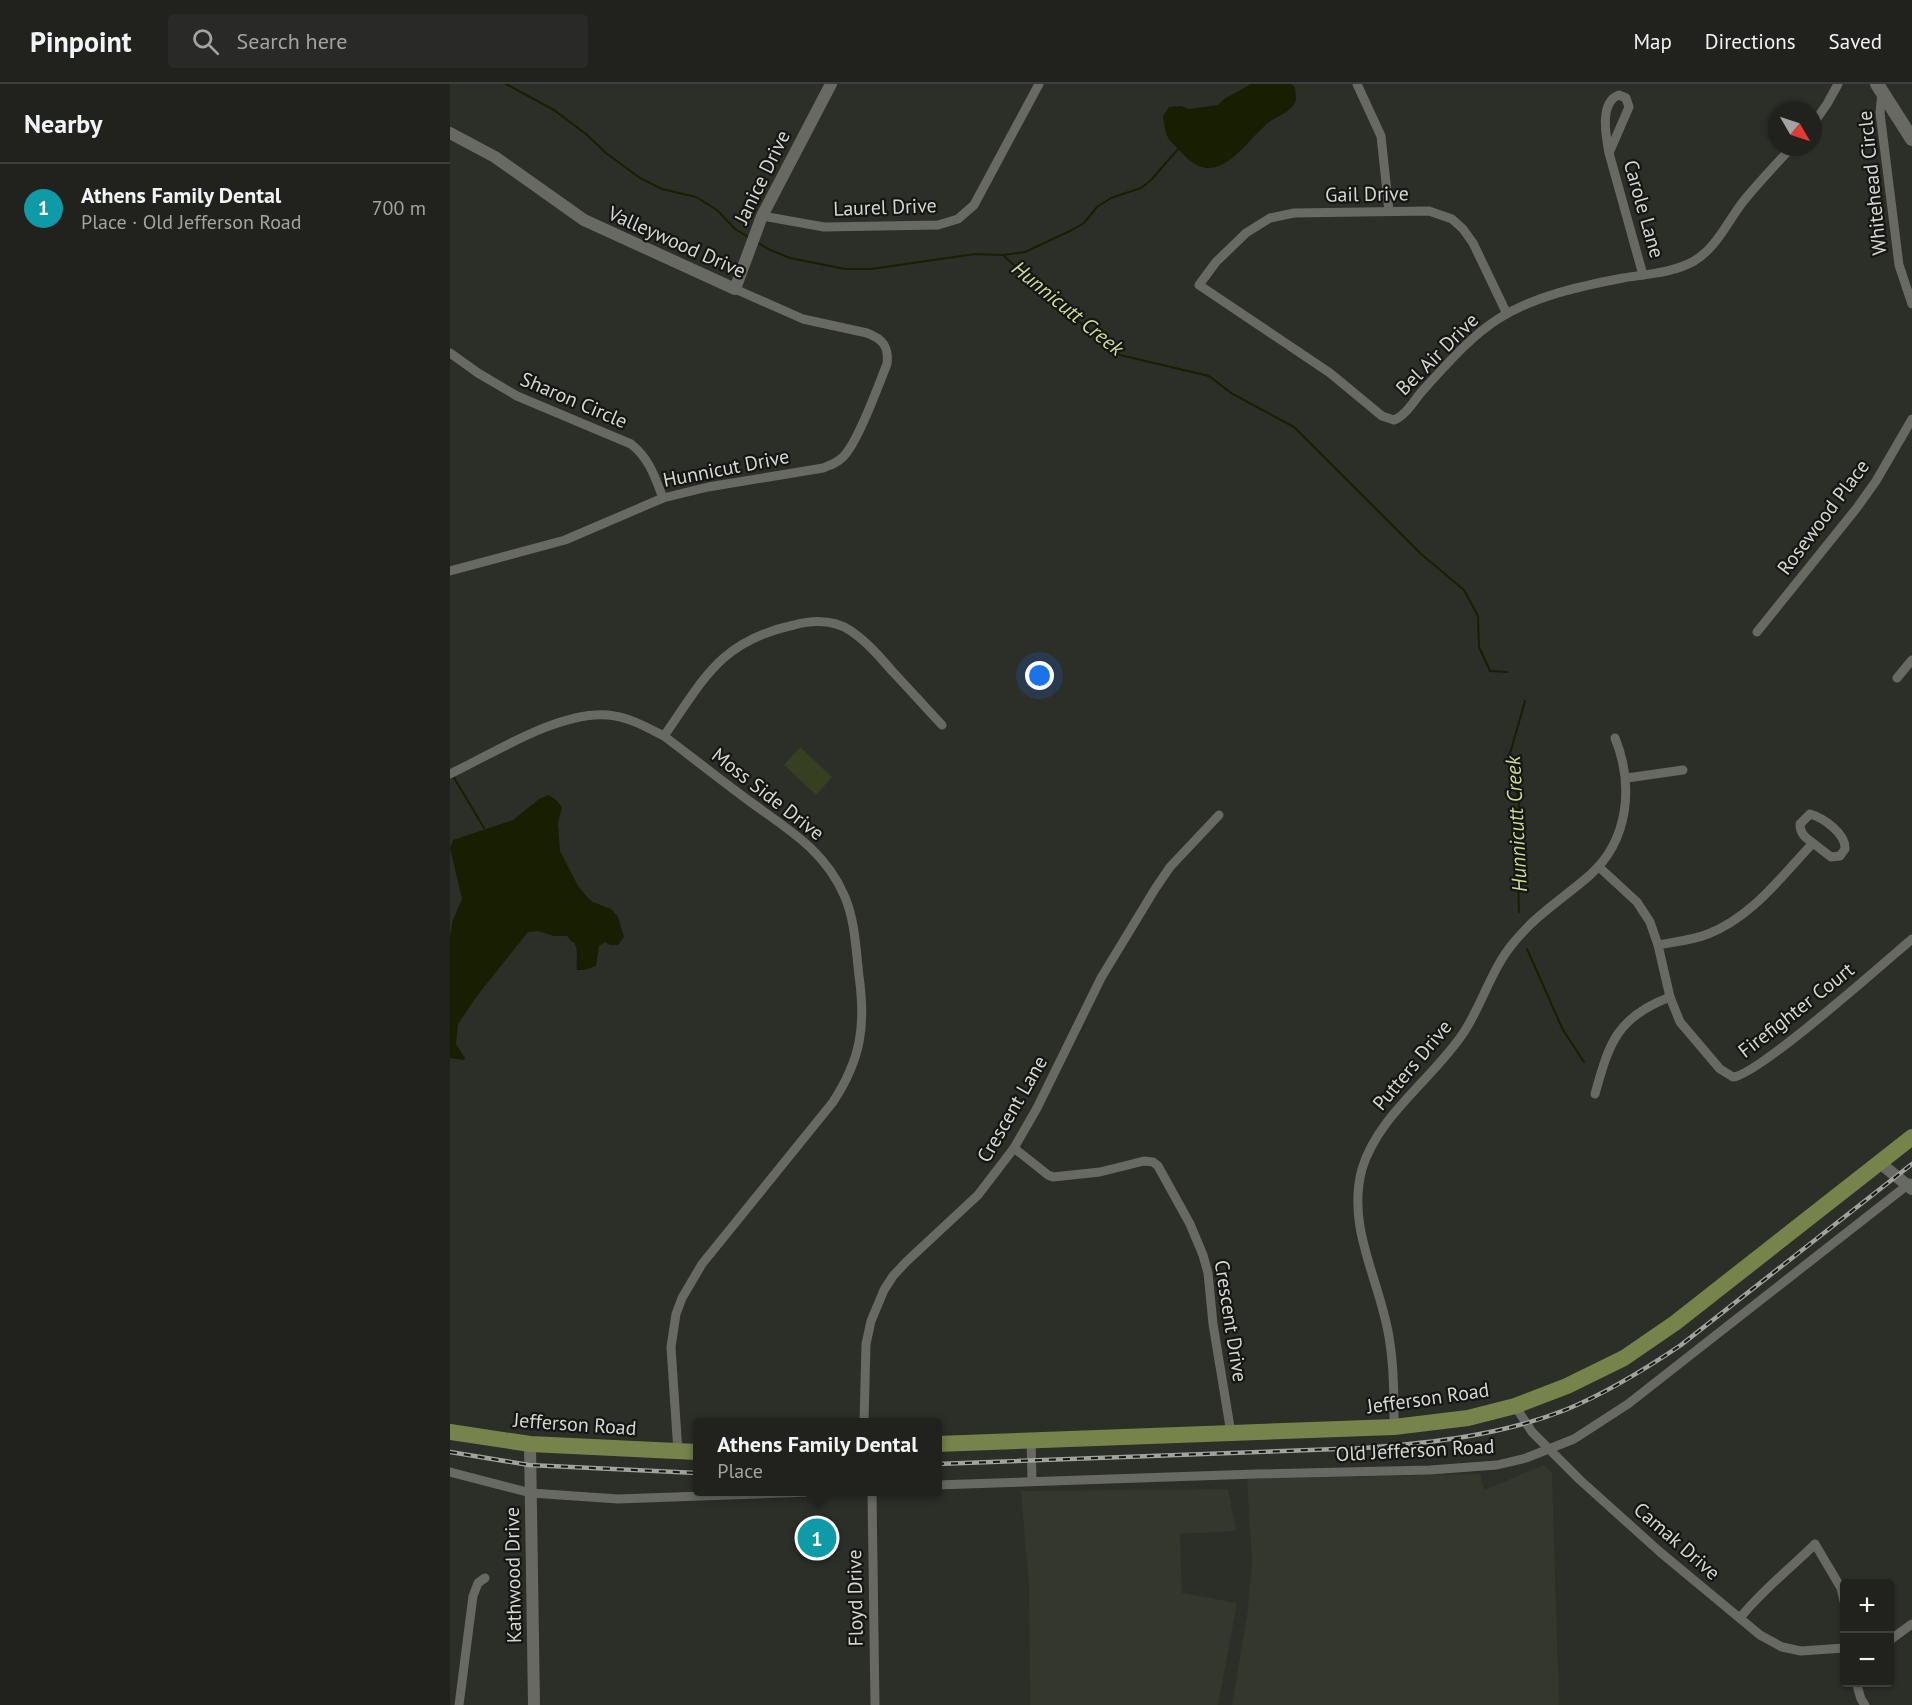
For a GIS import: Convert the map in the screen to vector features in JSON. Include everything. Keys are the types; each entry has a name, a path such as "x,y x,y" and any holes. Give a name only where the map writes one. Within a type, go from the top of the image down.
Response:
{"highway":[{"name":"Jefferson Road","path":"942,1444 1394,1427 1468,1418 1515,1406 1594,1374 1652,1340 1912,1137"},
{"name":"Jefferson Road","path":"450,1432 530,1444 693,1452"}],"main road":[{"path":"1880,88 1910,130"}],"street":[{"name":"Janice Drive","path":"735,289 762,216 831,84"},
{"name":"Laurel Drive","path":"762,216 824,227 938,225 958,219 974,205 1040,84"},
{"path":"1357,84 1381,136 1389,211"},
{"path":"1822,111 1838,84"},
{"name":"Whitehead Circle","path":"1880,88 1880,113 1899,265 1912,304"},
{"name":"Carole Lane","path":"1609,153 1629,107 1626,98 1619,95 1612,100 1606,118 1606,136 1609,153 1643,274"},
{"name":"Valleywood Drive","path":"450,133 495,157 584,220 803,319 875,336 888,350 887,364"},
{"name":"Bel Air Drive","path":"1199,285 1329,373 1382,416 1389,420 1400,418 1423,390 1465,347 1489,325 1507,314 1523,306 1588,285 1677,269 1703,254 1718,238 1745,199 1784,156"},
{"name":"Gail Drive","path":"1199,285 1216,262 1246,233 1270,218 1294,213 1429,211 1446,215 1458,223 1473,243 1507,314"},
{"name":"Sharon Circle","path":"450,353 517,396 631,444 639,450 648,463 663,498"},
{"name":"Hunnicut Drive","path":"450,571 565,540 663,498 708,487 823,468 834,464 844,456 854,442 887,364"},
{"name":"Rosewood Place","path":"1757,632 1876,481 1912,419"},
{"path":"664,736 711,669 728,653 770,630 822,621 837,624 860,638 942,725"},
{"path":"1897,678 1912,660"},
{"name":"Moss Side Drive","path":"450,774 567,719 607,715 624,718 640,723 664,736 807,843 830,869 845,896 852,921 863,1014 858,1052 845,1084 702,1264 682,1298 671,1347 678,1452"},
{"name":"Putters Drive","path":"1394,1427 1389,1335 1358,1223 1358,1186 1367,1154 1382,1129 1458,1040 1504,955 1515,941 1599,867 1616,839 1626,802 1627,778 1615,738"},
{"path":"1627,778 1683,770"},
{"path":"1810,814 1823,820 1841,835 1845,840 1845,849 1840,856 1832,857 1813,843 1800,830 1800,824 1810,814"},
{"name":"Crescent Lane","path":"864,1418 866,1344 871,1321 884,1290 906,1262 978,1195 1014,1148 1048,1088 1101,978 1155,889 1176,860 1219,815"},
{"path":"1658,945 1705,936 1732,923 1754,906 1813,843"},
{"name":"Firefighter Court","path":"1599,867 1637,902 1650,922 1658,945 1670,997 1680,1022 1725,1073 1733,1077 1738,1077 1783,1046 1912,939"},
{"path":"1595,1094 1605,1056 1622,1027 1641,1010 1670,997"},
{"name":"Crescent Drive","path":"1014,1148 1053,1177 1100,1172 1144,1161 1153,1162 1158,1166 1190,1224 1203,1255 1208,1274 1213,1324 1231,1433"},
{"path":"1880,1163 1910,1185"},
{"name":"Old Jefferson Road","path":"942,1485 1441,1470 1497,1466 1548,1450 1581,1435 1628,1404 1910,1185"},
{"name":"Camak Drive","path":"1515,1406 1525,1423 1548,1450 1660,1552 1767,1640 1782,1647 1814,1651 1840,1648"},
{"path":"1031,1439 1032,1481"},
{"name":"Kathwood Drive","path":"530,1444 534,1705"},
{"path":"450,1472 531,1493 618,1499 693,1496"},
{"name":"Floyd Drive","path":"872,1496 875,1705"},
{"path":"1740,1618 1756,1596 1815,1544 1840,1586"},
{"path":"459,1705 473,1596 478,1583 485,1578"},
{"path":"1894,1637 1912,1624"},
{"path":"1857,1687 1865,1705"}],"shaded area":[{"path":"1251,84 1291,84 1295,87 1296,100 1291,108 1268,123 1229,160 1219,166 1207,168 1195,164 1169,138 1163,116 1169,107 1181,106 1189,109 1218,105 1224,99"},
{"path":"800,747 832,777 816,795 784,765"},
{"path":"549,795 562,807 558,824 560,851 578,886 593,902 611,909 618,917 624,937 618,945 605,942 599,946 596,966 577,970 576,947 567,936 554,936 538,931 528,932 477,996 458,1024 456,1044 464,1060 450,1058 450,936 453,920 462,899 450,848 453,840 513,820 539,799"},
{"path":"1544,1465 1552,1473 1559,1705 1232,1705 1248,1610 1252,1562 1247,1479 1480,1474 1484,1490"},
{"path":"1228,1489 1236,1531 1180,1534 1182,1593 1237,1603 1218,1705 1030,1705 1029,1586 1021,1491"}],"waterway":[{"name":"Hunnicutt Creek","path":"506,84 554,110 640,178 662,189 696,197 717,210 735,229 750,238"},
{"name":"Hunnicutt Creek","path":"757,242 790,258 845,269 871,269 975,254 1003,255 1025,252 1084,223 1097,207 1111,198 1141,188 1178,149"},
{"name":"Hunnicutt Creek","path":"1003,255 1046,295 1120,355 1209,376 1231,393 1294,427 1421,554 1464,590 1478,616 1479,647 1490,671 1507,672"},
{"name":"Hunnicutt Creek","path":"1519,912 1519,802 1509,757 1525,701"},
{"path":"453,776 484,828"},
{"name":"Hunnicutt Creek","path":"1527,949 1563,1030 1584,1062"}],"railway":[{"path":"942,1464 1364,1448 1492,1432 1541,1419 1610,1389 1681,1345 1912,1164"},
{"path":"450,1452 529,1465 693,1473"}],"place":[{"name":"Athens Family Dental","path":"817,1538"}]}
